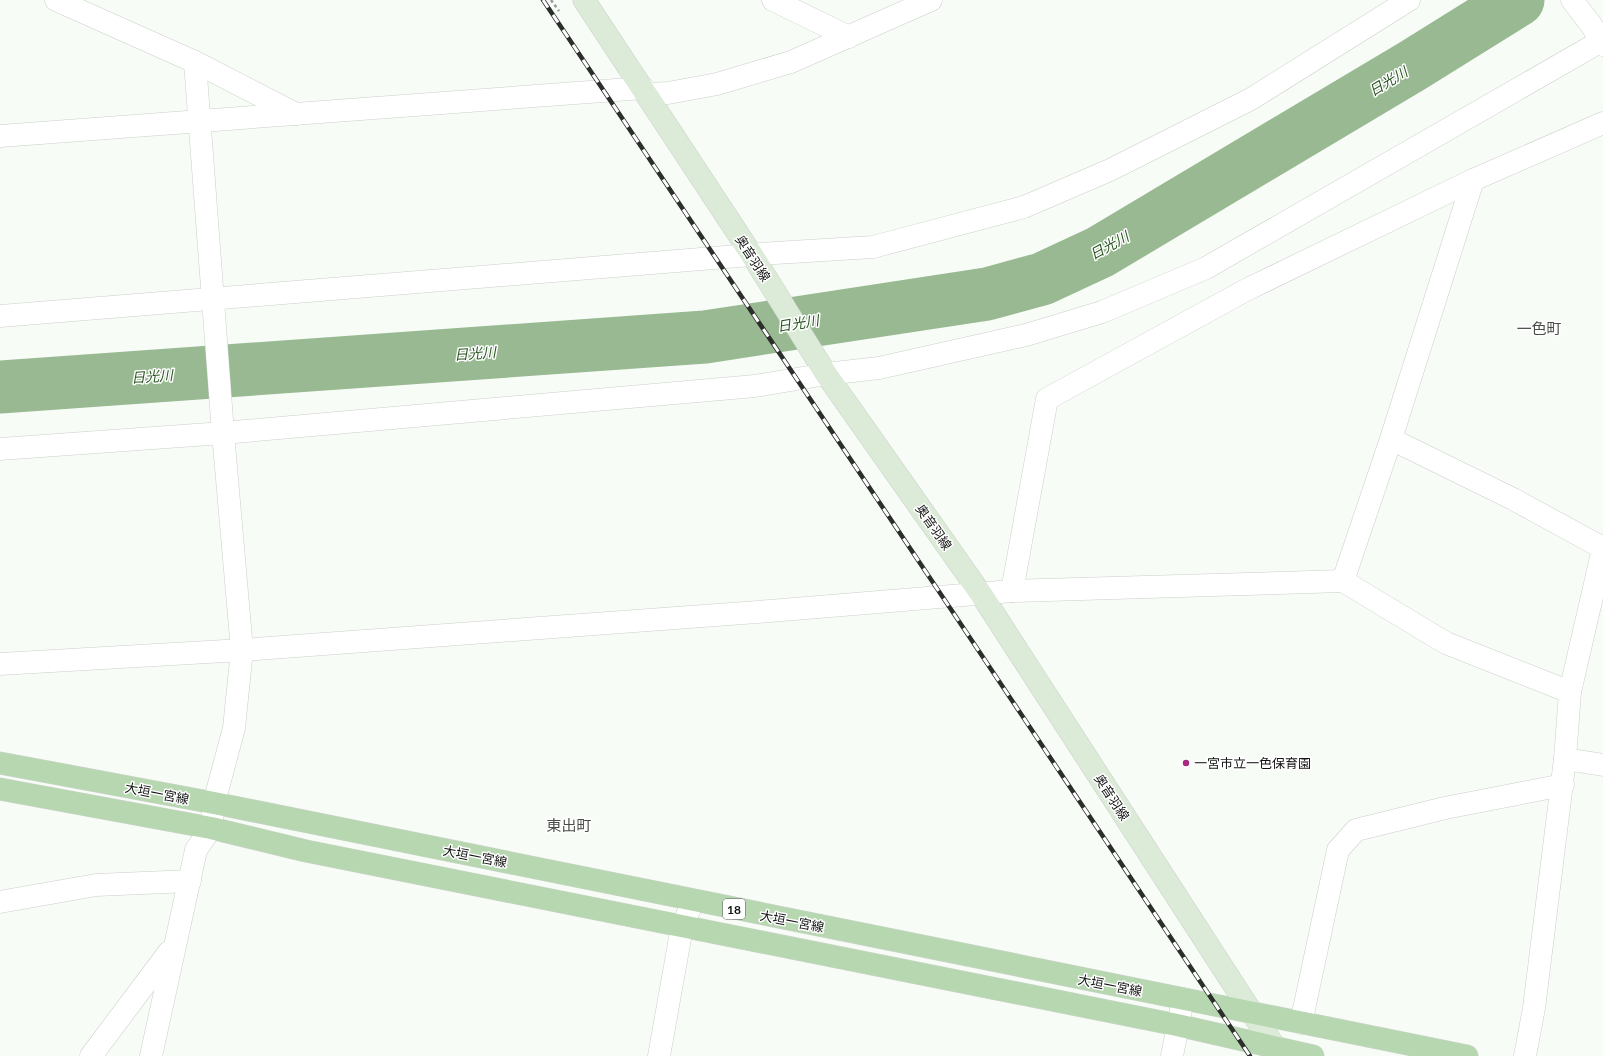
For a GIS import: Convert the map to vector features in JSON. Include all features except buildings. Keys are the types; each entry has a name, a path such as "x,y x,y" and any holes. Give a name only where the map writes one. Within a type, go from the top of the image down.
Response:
{"main road":[{"name":"奥音羽線","path":"584,0 755,260 824,371 981,594 1252,1013 1279,1052"},
{"name":"大垣一宮線","path":"0,763 214,803 692,901 1467,1056"},
{"name":"大垣一宮線","path":"6,794 211,828 306,851 1177,1025 1279,1052 1313,1056"}],"street":[{"path":"56,0 195,62 296,114"},
{"path":"774,0 849,37"},
{"path":"0,316 213,304 755,260 873,247 1024,207 1110,170 1251,99 1409,0"},
{"path":"0,449 222,424 755,386 824,371 879,368 1026,335 1102,312 1206,268 1600,38 1572,0"},
{"path":"0,136 200,123 296,114 645,92 668,93 717,84 790,62 849,37 922,2"},
{"path":"150,1056 173,946 190,881 196,850 211,828 214,803 234,728 242,650 222,424 195,62"},
{"path":"1012,591 1047,399 1246,290 1473,180 1603,123"},
{"path":"1343,581 1391,439 1473,180"},
{"path":"1391,439 1513,499 1603,548 1570,692 1563,785 1534,1008 1525,1056"},
{"path":"0,664 242,650 762,612 1012,591 1343,581 1446,643 1570,692"},
{"path":"1565,759 1603,765"},
{"path":"1301,1023 1338,850 1356,830 1445,808 1563,785"},
{"path":"0,902 96,885 190,881"},
{"path":"659,1056 682,927 692,901"},
{"path":"91,1056 173,946"},
{"path":"1172,1056 1183,999"}],"waterway":[{"name":"日光川","path":"0,387 705,337 987,294 1042,279 1100,252 1412,66 1518,0"}],"railway":[{"path":"543,0 1250,1056"}],"place":[{"name":"一宮市立一色保育園","path":"1186,763"}],"district":[{"name":"一色町","path":"1539,328"},
{"name":"東出町","path":"569,825"}]}
